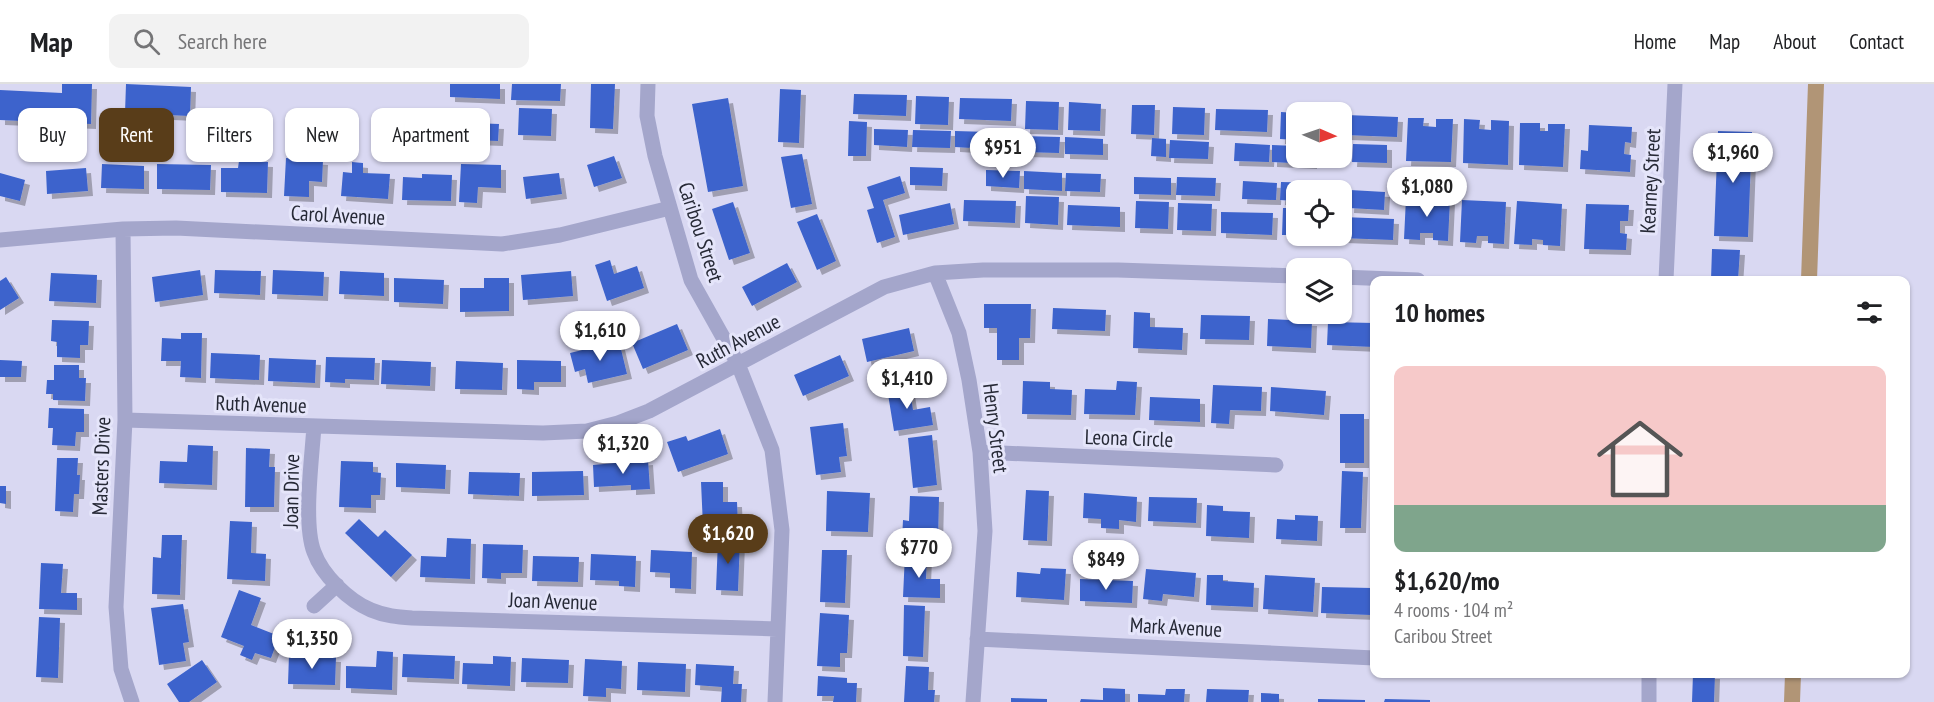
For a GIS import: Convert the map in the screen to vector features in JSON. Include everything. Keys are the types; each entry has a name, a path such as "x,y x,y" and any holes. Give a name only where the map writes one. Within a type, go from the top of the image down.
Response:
{"street":[{"name":"Caribou Street","path":"648,84 647,116 655,156 691,280 738,364 771,450 782,530 775,702"},
{"name":"Kearney Street","path":"1666,276 1675,84"},
{"name":"Carol Avenue","path":"0,240 123,229 176,228 502,244 560,235 670,207"},
{"name":"Masters Drive","path":"123,229 125,420 116,607 121,669 132,702"},
{"name":"Ruth Avenue","path":"125,420 543,433 587,431 618,423 649,411 884,287 935,273 983,270 1118,270 1286,276"},
{"name":"Henry Street","path":"935,273 959,333 980,452 985,531 973,702"},
{"path":"1352,277 1370,278"},
{"name":"Joan Drive","path":"314,426 309,501 310,534 313,551 324,571 337,585"},
{"name":"Leona Circle","path":"980,452 1276,465"},
{"path":"314,606 337,585"},
{"name":"Joan Avenue","path":"337,585 369,609 388,616 777,629"},
{"name":"Mark Avenue","path":"977,639 1370,658"},
{"path":"1648,702 1649,678"}],"building":[{"path":"62,84 92,84 91,124 87,124 87,108 18,108 18,121 0,120 0,90 62,93"},
{"path":"126,84 191,87 190,108 186,108 186,116 174,115 174,108 125,108"},
{"path":"450,84 500,84 500,99 450,97"},
{"path":"512,84 561,84 560,101 511,100"},
{"path":"591,84 615,84 613,129 590,128"},
{"path":"780,89 801,90 799,143 778,142"},
{"path":"854,94 907,95 906,116 853,114"},
{"path":"916,96 949,97 948,125 915,124"},
{"path":"728,98 743,186 708,192 692,104"},
{"path":"960,98 1012,99 1011,121 959,119"},
{"path":"1026,101 1059,102 1058,130 1025,129"},
{"path":"1069,102 1101,104 1100,131 1068,130"},
{"path":"1132,105 1155,105 1154,135 1131,134"},
{"path":"1173,107 1205,108 1204,135 1172,134"},
{"path":"519,108 552,109 551,136 518,135"},
{"path":"1216,109 1268,110 1267,132 1215,130"},
{"path":"1281,112 1286,112 1286,139 1280,139"},
{"path":"1352,115 1398,117 1397,137 1352,135"},
{"path":"1408,118 1424,118 1423,126 1436,127 1436,119 1453,119 1451,162 1406,161"},
{"path":"1464,119 1480,120 1479,129 1491,130 1491,120 1509,121 1508,165 1463,163"},
{"path":"849,121 867,122 866,156 848,156"},
{"path":"1520,123 1540,123 1540,131 1548,131 1548,124 1565,124 1563,167 1519,165"},
{"path":"490,124 499,124 498,141 490,141"},
{"path":"1589,125 1632,127 1631,143 1625,142 1624,154 1631,155 1630,172 1580,169 1581,150 1588,151"},
{"path":"874,129 908,130 907,147 874,145"},
{"path":"913,130 951,131 950,148 912,147"},
{"path":"955,131 989,132 988,149 955,147"},
{"path":"1718,131 1752,132 1748,237 1714,236"},
{"path":"1022,136 1060,137 1059,153 1022,152"},
{"path":"1065,137 1103,139 1103,155 1065,154"},
{"path":"1152,138 1166,139 1166,157 1151,156"},
{"path":"1170,140 1209,142 1208,159 1169,158"},
{"path":"1235,143 1270,145 1269,162 1234,161"},
{"path":"1353,144 1387,145 1387,163 1352,162"},
{"path":"1272,145 1286,146 1286,163 1272,162"},
{"path":"802,154 812,204 791,208 781,157"},
{"path":"614,156 622,178 594,187 587,165"},
{"path":"239,162 268,162 267,193 221,192 221,168 238,168"},
{"path":"286,162 323,162 322,182 309,181 309,197 284,196"},
{"path":"352,162 363,163 363,173 390,174 388,199 341,196 343,172 352,173"},
{"path":"102,164 144,166 144,189 101,188"},
{"path":"157,164 211,165 210,190 157,189"},
{"path":"461,164 501,165 501,188 478,187 477,203 459,202"},
{"path":"910,167 943,168 942,186 910,185"},
{"path":"86,168 88,191 47,194 46,171"},
{"path":"986,170 1020,171 1019,188 986,186"},
{"path":"1024,171 1062,173 1062,191 1024,189"},
{"path":"0,173 25,180 20,201 0,196"},
{"path":"559,173 562,194 526,199 523,177"},
{"path":"1066,173 1101,174 1100,192 1065,191"},
{"path":"422,174 452,175 451,201 402,200 403,177 422,178"},
{"path":"900,176 905,193 883,200 895,237 877,243 867,210 874,208 867,187"},
{"path":"1134,177 1171,178 1171,195 1134,194"},
{"path":"1177,177 1216,178 1215,196 1176,195"},
{"path":"1243,181 1277,183 1276,200 1242,199"},
{"path":"1281,182 1286,182 1286,200 1280,200"},
{"path":"1352,190 1385,192 1384,210 1352,208"},
{"path":"1026,196 1059,197 1058,225 1025,223"},
{"path":"1406,198 1450,199 1448,241 1433,240 1433,233 1420,233 1420,240 1404,239"},
{"path":"964,200 1016,201 1015,223 963,221"},
{"path":"1462,200 1506,202 1504,244 1488,243 1488,236 1477,236 1476,243 1460,242"},
{"path":"1136,201 1169,202 1168,229 1135,228"},
{"path":"1517,201 1562,204 1560,246 1543,245 1543,240 1532,239 1532,245 1514,244"},
{"path":"733,202 750,253 729,260 712,209"},
{"path":"950,203 954,224 903,235 899,215"},
{"path":"1178,203 1212,204 1211,231 1177,230"},
{"path":"1586,204 1629,205 1628,221 1620,221 1620,233 1627,234 1626,250 1584,249"},
{"path":"1068,205 1120,207 1120,227 1067,225"},
{"path":"1283,208 1286,208 1286,235 1282,235"},
{"path":"1221,212 1273,213 1272,235 1221,233"},
{"path":"817,214 836,261 817,270 797,222"},
{"path":"1352,217 1394,219 1393,240 1352,238"},
{"path":"1712,249 1740,250 1738,276 1711,276"},
{"path":"610,260 614,274 637,266 644,288 607,301 595,265"},
{"path":"787,263 797,282 752,306 742,287"},
{"path":"200,270 203,295 155,302 152,277"},
{"path":"215,270 261,271 260,295 214,293"},
{"path":"273,270 324,272 323,296 272,294"},
{"path":"340,271 384,273 384,296 339,294"},
{"path":"571,271 573,296 523,300 521,275"},
{"path":"51,273 97,275 96,303 49,301"},
{"path":"6,277 19,298 0,310 0,281"},
{"path":"394,278 444,280 443,304 394,302"},
{"path":"484,278 509,278 509,311 460,312 460,288 484,288"},
{"path":"984,304 1031,304 1030,338 1019,338 1019,360 997,360 997,328 984,328"},
{"path":"1053,308 1106,310 1105,331 1052,329"},
{"path":"1134,312 1150,313 1150,327 1183,328 1182,350 1133,348"},
{"path":"1201,315 1250,316 1249,340 1200,339"},
{"path":"1268,319 1286,320 1286,324 1312,324 1311,348 1267,346"},
{"path":"52,320 89,321 88,345 80,345 80,358 57,357 57,342 51,341"},
{"path":"1370,323 1370,347 1327,345 1328,324"},
{"path":"677,324 688,350 643,369 632,343"},
{"path":"909,328 914,351 867,362 862,339"},
{"path":"181,333 202,333 201,378 180,377 181,361 161,361 162,338 181,339"},
{"path":"619,341 627,374 588,383 585,369 575,372 570,353"},
{"path":"211,353 260,355 259,380 210,378"},
{"path":"840,355 849,376 803,396 794,375"},
{"path":"326,357 375,358 374,380 345,379 345,383 325,382"},
{"path":"269,358 316,360 315,383 268,381"},
{"path":"918,359 921,373 896,379 892,365"},
{"path":"0,360 22,361 21,377 0,377"},
{"path":"382,360 431,362 430,386 381,384"},
{"path":"517,360 561,361 561,382 534,382 534,390 517,389"},
{"path":"456,361 503,363 502,390 455,389"},
{"path":"54,365 79,365 79,378 86,378 85,401 53,400 53,394 46,394 47,380 54,380"},
{"path":"1023,381 1050,382 1050,389 1072,390 1071,415 1022,414"},
{"path":"1117,381 1137,382 1135,415 1084,414 1085,389 1116,390"},
{"path":"909,385 913,410 930,407 933,425 894,431 887,388"},
{"path":"1213,385 1262,387 1261,411 1230,410 1229,424 1211,423"},
{"path":"1271,387 1326,391 1324,415 1270,411"},
{"path":"1150,397 1200,399 1200,422 1149,420"},
{"path":"49,408 84,409 84,432 76,432 75,446 52,445 53,428 48,428"},
{"path":"1340,414 1364,414 1364,463 1340,463"},
{"path":"843,423 847,456 839,457 841,472 816,475 810,427"},
{"path":"720,429 728,454 678,472 667,442 686,436 688,441"},
{"path":"932,435 937,485 913,488 908,438"},
{"path":"188,445 213,446 212,485 159,483 160,461 187,462"},
{"path":"246,448 270,449 269,467 275,467 274,507 245,507"},
{"path":"57,458 78,458 79,494 74,494 73,512 55,511"},
{"path":"648,460 650,489 631,490 631,485 594,487 593,465"},
{"path":"341,461 373,462 373,472 381,473 380,495 371,495 371,508 339,507"},
{"path":"396,463 446,465 445,489 396,487"},
{"path":"583,471 584,495 532,496 532,472"},
{"path":"1342,471 1363,472 1361,528 1340,528"},
{"path":"469,472 520,473 519,496 468,494"},
{"path":"701,482 723,482 723,502 737,502 738,525 703,526"},
{"path":"0,486 6,486 6,504 0,503"},
{"path":"1026,490 1049,491 1047,541 1023,540"},
{"path":"827,491 870,493 868,532 826,531"},
{"path":"1084,493 1137,497 1136,522 1119,520 1119,529 1101,528 1101,519 1083,518"},
{"path":"910,496 939,497 938,541 902,540 903,520 909,521"},
{"path":"1149,497 1197,498 1196,523 1148,521"},
{"path":"1207,505 1223,506 1223,511 1250,512 1249,538 1206,536"},
{"path":"1295,515 1318,516 1317,541 1276,539 1277,519 1295,520"},
{"path":"359,519 378,537 385,530 412,555 391,577 345,533"},
{"path":"230,521 252,522 251,553 266,554 265,581 227,579"},
{"path":"162,535 182,535 180,595 152,594 153,557 161,558"},
{"path":"447,538 471,539 470,579 420,577 421,556 446,557"},
{"path":"718,540 740,540 738,591 716,590"},
{"path":"483,544 523,545 522,573 501,573 501,579 482,578"},
{"path":"651,550 692,552 691,589 670,588 670,573 650,572"},
{"path":"822,550 847,550 845,603 820,602"},
{"path":"591,554 636,556 635,587 619,586 619,581 590,580"},
{"path":"905,554 927,554 926,579 940,579 940,598 903,597"},
{"path":"533,556 579,557 578,582 532,581"},
{"path":"41,563 63,564 61,593 77,593 77,610 39,609"},
{"path":"1041,568 1066,569 1064,600 1016,597 1017,572 1040,574"},
{"path":"1146,569 1196,573 1194,597 1163,594 1162,601 1143,599"},
{"path":"1207,575 1223,575 1223,581 1254,583 1253,607 1206,605"},
{"path":"1265,575 1315,578 1313,612 1263,609"},
{"path":"1080,579 1133,581 1132,603 1080,601"},
{"path":"1322,587 1370,588 1370,615 1321,613"},
{"path":"239,590 261,598 251,625 279,636 271,658 255,653 252,660 240,655 244,646 221,637"},
{"path":"183,604 189,642 183,643 186,661 159,665 151,608"},
{"path":"904,605 925,606 923,657 903,656"},
{"path":"820,613 849,615 847,653 840,653 840,667 817,666"},
{"path":"39,617 60,618 58,678 36,677"},
{"path":"377,651 393,652 392,690 346,688 346,666 376,667"},
{"path":"403,654 455,656 454,679 402,677"},
{"path":"289,655 336,657 335,685 288,684"},
{"path":"493,656 511,657 510,686 462,684 463,663 493,664"},
{"path":"522,658 569,660 568,683 521,682"},
{"path":"585,659 622,661 621,689 606,688 606,697 583,696"},
{"path":"202,660 217,682 189,702 179,702 167,684"},
{"path":"638,662 686,664 685,692 637,690"},
{"path":"696,664 734,666 733,684 742,684 741,702 721,702 722,687 695,685"},
{"path":"906,666 929,667 928,690 935,690 934,702 904,702"},
{"path":"818,676 847,678 847,683 857,683 856,702 833,702 834,696 817,696"},
{"path":"1693,678 1715,678 1714,702 1692,702"},
{"path":"1103,688 1125,689 1125,702 1080,702 1081,699 1103,700"},
{"path":"1166,689 1185,689 1184,702 1138,702 1138,694 1165,695"},
{"path":"1207,689 1249,690 1248,702 1206,702"},
{"path":"1261,693 1279,694 1279,702 1261,702"},
{"path":"1011,698 1047,699 1047,702 1011,702"},
{"path":"1318,699 1365,700 1365,702 1318,702"},
{"path":"1385,699 1430,700 1430,702 1384,702"}],"waterway":[{"path":"1809,276 1816,84"},
{"path":"1792,702 1793,678"}]}
